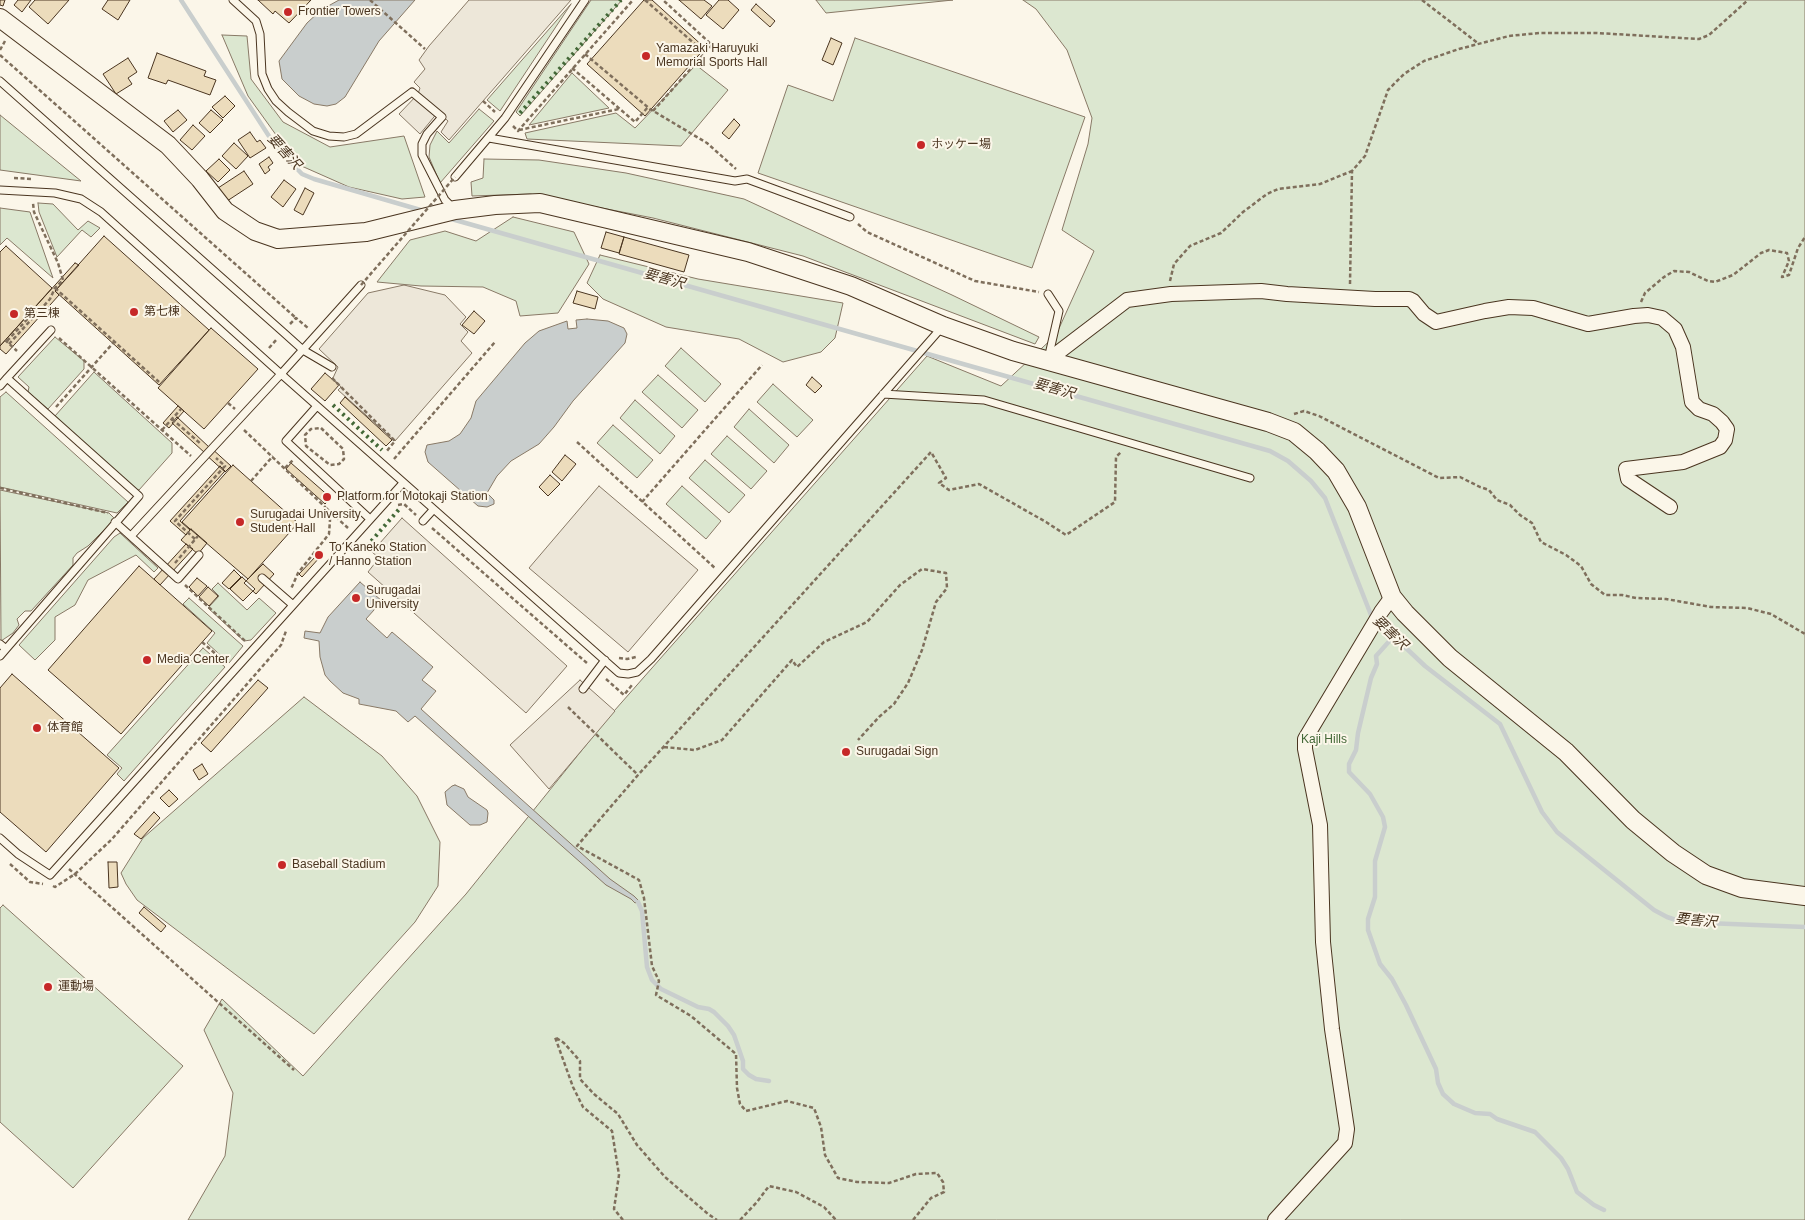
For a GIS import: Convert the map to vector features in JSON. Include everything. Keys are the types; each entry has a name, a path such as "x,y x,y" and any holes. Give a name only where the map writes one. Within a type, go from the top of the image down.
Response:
{"street":[{"path":"0,18 168,146 200,179 224,211 255,231 278,239 366,232 453,210 495,205 540,203 748,252 851,286 943,326 1013,351 1268,422 1294,432 1317,451 1336,471 1357,507 1392,597 1405,613 1450,658 1566,752 1633,820 1673,853 1706,876 1742,888 1805,896"},
{"path":"1047,361 1127,300 1166,295 1261,291 1375,300 1409,299 1424,314 1436,322 1485,311 1509,308 1533,308 1588,324 1648,315 1662,318 1674,329 1682,347 1692,402 1699,409 1713,414 1727,429 1725,440 1720,447 1684,462 1626,469 1628,479 1670,507"},
{"path":"1275,1220 1345,1143 1347,1129 1332,1029 1323,942 1320,825 1305,749 1305,739 1381,612 1392,597"}],"lane":[{"path":"233,0 256,21 260,34 262,74 268,89 276,101 313,131 329,136 344,137 356,134 412,92 442,118 427,134 422,144 422,155 445,200 453,210"},
{"path":"455,177 505,118 585,0"},
{"path":"0,81 303,350 332,367"},
{"path":"489,138 735,180 747,179 850,217"},
{"path":"0,190 55,193 81,199 101,212 433,510 619,673 637,672 651,659 943,326"},
{"path":"131,536 361,285"},
{"path":"1047,361 1059,311 1048,294"},
{"path":"0,386 51,330"},
{"path":"0,656 3,647 139,496 8,378"},
{"path":"883,394 984,400 1250,478"},
{"path":"317,406 286,441 370,519"},
{"path":"0,838 18,854 50,875 403,483"},
{"path":"423,521 433,510"},
{"path":"115,522 178,578 199,555"},
{"path":"262,578 293,605"},
{"path":"583,689 605,660"}],"path":[{"path":"370,0 425,49"},
{"path":"518,131 633,0"},
{"path":"645,0 705,53"},
{"path":"653,111 712,45 663,0"},
{"path":"1422,0 1479,44"},
{"path":"1166,295 1174,264 1190,246 1220,233 1267,194 1278,189 1320,184 1352,171 1366,156 1388,90 1404,74 1424,61 1509,36 1596,33 1700,39 1709,34 1748,0"},
{"path":"0,50 5,41"},
{"path":"585,54 653,111 707,143 747,179"},
{"path":"0,55 310,330"},
{"path":"572,68 635,122 648,107"},
{"path":"483,101 496,113"},
{"path":"518,131 618,108"},
{"path":"505,118 518,131"},
{"path":"1349,298 1352,171"},
{"path":"361,285 455,177"},
{"path":"6,341 9,344 50,299 55,288 62,280 58,264 34,212 33,200"},
{"path":"850,217 867,232 975,281 1048,294"},
{"path":"1639,316 1644,293 1674,271 1689,272 1708,281 1715,282 1734,275 1761,253 1769,250 1787,253 1789,261 1782,277 1789,275 1798,248 1805,237"},
{"path":"55,288 159,382"},
{"path":"262,356 296,318"},
{"path":"51,330 198,462"},
{"path":"49,416 114,342"},
{"path":"328,374 396,442 385,453 392,462 495,342"},
{"path":"642,502 762,365"},
{"path":"162,430 181,409"},
{"path":"1294,432 1294,414 1304,411 1319,416 1439,478 1460,477 1480,488 1489,490 1497,500 1510,505 1532,523 1541,542 1566,555 1581,566 1591,584 1605,595 1622,595 1658,600 1666,599 1711,607 1747,608 1771,614 1805,634"},
{"path":"235,422 355,535"},
{"path":"321,428 343,448 344,459 339,464 330,465 306,446 305,435 311,429 321,428"},
{"path":"577,442 717,570"},
{"path":"912,1220 931,1198 944,1192 943,1182 937,1173 916,1174 889,1183 857,1182 838,1178 824,1155 821,1127 814,1108 787,1101 746,1111 740,1104 737,1088 736,1054 691,1016 656,995 659,980 652,966 644,898 639,880 576,846 931,452 946,478 939,483 949,490 979,484 1066,535 1115,502 1116,457 1132,443"},
{"path":"251,481 273,456"},
{"path":"0,488 121,516"},
{"path":"392,511 398,504 404,504 624,695"},
{"path":"286,600 298,573 329,534 330,520 325,507"},
{"path":"185,551 198,536"},
{"path":"664,747 696,750 722,740 792,660 797,667 824,642 867,622 900,585 922,569 946,573 947,588 936,602 922,650 908,683 894,704 858,740"},
{"path":"178,578 248,644"},
{"path":"55,887 76,874 112,840 281,645 288,624"},
{"path":"202,642 229,666"},
{"path":"616,657 627,659 640,656"},
{"path":"253,666 259,671"},
{"path":"568,707 638,776"},
{"path":"6,860 30,882"},
{"path":"62,862 294,1070"},
{"path":"623,1220 614,1209 619,1175 612,1131 583,1107 555,1037 564,1042 580,1061 580,1079 594,1094 618,1114 636,1146 665,1177 708,1214 718,1220"},
{"path":"740,1220 769,1186 796,1192 824,1207 836,1220"}],"green space":[{"path":"591,0 622,0 520,116 516,112"},
{"path":"816,0 953,0 826,13"},
{"name":"Kaji Hills","path":"1023,0 1805,0 1805,1220 188,1220 225,1156 233,1093 204,1030 222,999 303,1076 466,894 607,719 927,356 1001,386 1056,335 1094,251 1062,230 1088,144 1092,118 1067,50 1036,9"},
{"path":"571,4 500,111 487,100"},
{"path":"222,35 247,36 251,79 283,122 330,147 404,136 425,197 402,199 349,187 297,164 248,96"},
{"name":"ホッケー場","path":"855,38 1085,117 1032,268 758,173 788,85 833,101"},
{"path":"696,65 728,90 681,146 527,139 525,133 616,113 635,128"},
{"path":"572,73 609,108 529,125"},
{"path":"479,109 494,121 440,183 429,157 430,145 437,131 449,143"},
{"path":"0,115 81,181 0,170"},
{"path":"484,159 539,160 626,173 744,199 1039,337 1035,344 803,256 653,218 530,194 472,196 471,182 483,178"},
{"path":"38,203 53,204 78,230 88,221 100,228 91,237 82,230 57,257 39,212"},
{"path":"0,208 30,212 53,278 7,238 0,245"},
{"path":"513,217 574,232 589,264 558,313 520,316 516,301 483,287 421,286 377,282 410,240 445,231 476,241"},
{"path":"600,255 698,279 843,303 835,338 821,352 783,362 739,339 666,327 603,299 587,283"},
{"path":"55,337 84,361 84,369 48,409 28,392 29,387 18,377"},
{"path":"681,348 721,384 705,402 665,366"},
{"path":"94,372 172,443 172,453 139,490 134,489 55,416"},
{"path":"658,375 698,410 682,428 642,392"},
{"path":"773,384 813,420 797,437 757,402"},
{"path":"6,392 128,502 117,513 0,487 0,397"},
{"path":"635,400 675,436 660,454 620,418"},
{"path":"749,409 789,445 774,463 734,427"},
{"path":"613,425 653,460 637,478 597,443"},
{"path":"727,436 767,471 751,489 711,454"},
{"path":"705,460 745,495 729,513 689,478"},
{"path":"682,486 721,521 706,539 666,504"},
{"path":"0,490 109,513 115,519 88,546 77,553 73,558 73,565 31,611 25,611 17,619 19,625 13,633 1,641"},
{"path":"120,533 158,568 154,572 136,555 88,580 75,605 55,617 55,640 35,660 19,645 114,537"},
{"path":"218,583 247,610 259,598 276,613 251,640 244,641 208,608 219,596 212,589"},
{"path":"189,598 243,646 229,663 207,643 215,633 183,604"},
{"path":"203,648 225,667 124,781 117,774 122,768 107,755"},
{"name":"Baseball Stadium","path":"304,697 382,756 417,796 440,842 438,886 415,922 314,1034 137,900 121,873 143,838"},
{"name":"運動場","path":"3,905 183,1066 73,1188 0,1122 0,908"}],"shaded area":[{"path":"339,0 415,0 379,41 345,97 336,104 327,106 314,104 299,96 282,79 279,61 307,23 321,10"},
{"path":"469,0 571,0 449,140 441,132 448,121 438,112 420,134 399,114 418,94 420,88 414,82 425,69 419,60"},
{"path":"404,285 445,295 466,317 460,324 468,332 461,341 472,353 395,441 338,390 341,387 333,378 338,367 319,349 368,293"},
{"path":"576,320 608,321 624,328 627,334 625,343 573,401 539,444 511,461 497,476 487,493 494,500 494,504 487,507 478,506 428,462 425,452 427,445 449,441 460,434 471,418 476,401 525,343 539,331 567,321 568,329 577,328"},
{"path":"599,486 698,570 628,652 529,568"},
{"path":"402,518 567,666 526,713 368,572 379,558 372,552"},
{"path":"360,582 382,601 366,619 387,638 392,632 433,667 422,680 436,691 421,709 610,879 639,901 635,903 606,885 415,716 408,722 396,711 359,704 359,699 343,693 330,681 325,675 320,657 319,641 304,638 305,631 320,633 328,617"},
{"path":"580,680 615,711 549,789 510,745"},
{"path":"455,785 464,789 468,797 487,810 487,822 480,825 470,825 447,805 445,792"}],"building":[{"path":"0,0 5,0 3,6 0,5"},
{"path":"18,0 31,0 22,12 14,5"},
{"path":"35,0 69,0 48,24 29,7"},
{"path":"108,0 130,0 118,20 102,9"},
{"name":"Frontier Towers","path":"258,0 311,0 289,23 275,11 273,14"},
{"name":"Yamazaki Haruyuki Memorial Sports Hall","path":"644,0 652,0 705,48 645,116 587,64"},
{"path":"679,0 704,0 712,6 701,19"},
{"path":"719,0 728,0 739,10 723,29 706,15"},
{"path":"756,4 775,21 770,27 751,10"},
{"path":"831,38 842,43 833,65 822,60"},
{"path":"157,53 206,71 204,76 216,80 210,95 168,80 166,84 148,78"},
{"path":"128,58 137,72 128,78 132,84 116,94 103,74"},
{"path":"225,96 235,106 223,118 212,107"},
{"path":"178,110 187,120 173,132 164,121"},
{"path":"211,110 223,120 210,133 199,123"},
{"path":"734,119 740,125 729,139 722,133"},
{"path":"193,125 205,136 192,150 180,140"},
{"path":"250,132 257,142 260,140 266,148 250,158 238,140"},
{"path":"234,143 248,156 236,169 222,156"},
{"path":"269,157 273,163 268,167 270,170 265,174 259,164"},
{"path":"219,159 230,170 218,182 206,171"},
{"path":"244,171 253,184 224,203 215,190"},
{"path":"284,180 296,189 283,207 271,197"},
{"path":"305,188 314,193 303,215 294,210"},
{"path":"606,232 624,237 619,253 601,248"},
{"name":"第七棟","path":"104,236 209,330 159,385 55,291"},
{"path":"624,237 689,255 684,272 619,254"},
{"name":"第三棟","path":"6,246 52,288 0,346 0,252"},
{"path":"75,263 79,265 55,291 59,295 6,354 0,349 0,346"},
{"path":"577,291 598,297 595,309 573,303"},
{"path":"474,311 485,321 474,334 462,325"},
{"name":"第七棟","path":"211,328 258,369 204,429 158,388"},
{"path":"325,373 339,385 325,401 311,389"},
{"path":"812,377 822,386 815,393 806,385"},
{"path":"345,397 392,440 386,446 340,403"},
{"path":"178,406 184,411 169,428 163,423"},
{"path":"177,417 210,448 205,453 172,423"},
{"path":"210,447 231,466 225,472 204,453"},
{"path":"565,455 576,464 562,481 552,472"},
{"path":"291,463 331,498 325,504 286,469"},
{"name":"Surugadai University Student Hall","path":"233,465 298,523 248,579 182,522"},
{"path":"220,466 225,471 180,521 190,530 186,535 170,521"},
{"path":"550,475 560,484 548,496 539,487"},
{"path":"191,529 207,543 198,554 181,540"},
{"path":"186,544 193,549 160,585 154,579"},
{"path":"317,555 320,557 302,577 299,574"},
{"path":"263,564 274,574 256,594 244,583"},
{"path":"139,566 212,631 121,734 48,670"},
{"path":"234,570 241,577 229,589 222,583"},
{"path":"242,577 255,589 243,601 230,589"},
{"path":"197,578 207,586 198,596 189,587"},
{"path":"208,587 218,596 209,606 199,597"},
{"name":"体育館","path":"12,674 119,768 46,852 0,812 0,688"},
{"path":"258,680 268,688 211,752 201,743"},
{"path":"202,764 208,774 199,780 193,770"},
{"path":"169,790 178,799 169,807 160,798"},
{"path":"154,812 160,818 141,839 134,834"},
{"path":"108,862 117,862 118,887 109,888"},
{"path":"144,907 166,926 161,932 139,913"}],"waterway":[{"name":"要害沢","path":"181,0 276,147 302,174 424,211"},
{"name":"要害沢","path":"448,218 1270,451 1288,461 1311,481 1325,498 1371,615 1425,666 1500,724 1542,812 1557,832 1654,910 1667,917 1682,922 1805,927"},
{"path":"1393,637 1376,656 1377,664 1371,678 1358,733 1356,750 1349,764 1349,772 1370,794 1383,817 1385,827 1375,861 1375,897 1368,919 1368,930 1380,964 1392,979 1406,1005 1436,1069 1438,1083 1443,1094 1454,1104 1475,1113 1490,1114 1497,1119 1535,1132 1561,1158 1568,1169 1577,1192 1604,1210"},
{"path":"638,902 642,911 647,967 652,980 661,989 698,1007 714,1012 734,1035 743,1061 743,1069 756,1079 769,1081"}],"hedge":[{"path":"520,113 621,0"},
{"path":"333,405 382,450"},
{"path":"367,546 401,507"}],"place":[{"name":"Frontier Towers","path":"288,12"},
{"name":"Yamazaki Haruyuki Memorial Sports Hall","path":"646,56"},
{"name":"ホッケー場","path":"921,145"},
{"name":"第七棟","path":"134,312"},
{"name":"第三棟","path":"14,314"},
{"name":"Platform for Motokaji Station","path":"327,497"},
{"name":"Surugadai University Student Hall","path":"240,522"},
{"name":"To Kaneko Station / Hanno Station","path":"319,555"},
{"name":"Surugadai University","path":"356,598"},
{"name":"Media Center","path":"147,660"},
{"name":"体育館","path":"37,728"},
{"name":"Surugadai Sign","path":"846,752"},
{"name":"Baseball Stadium","path":"282,865"},
{"name":"運動場","path":"48,987"}]}
